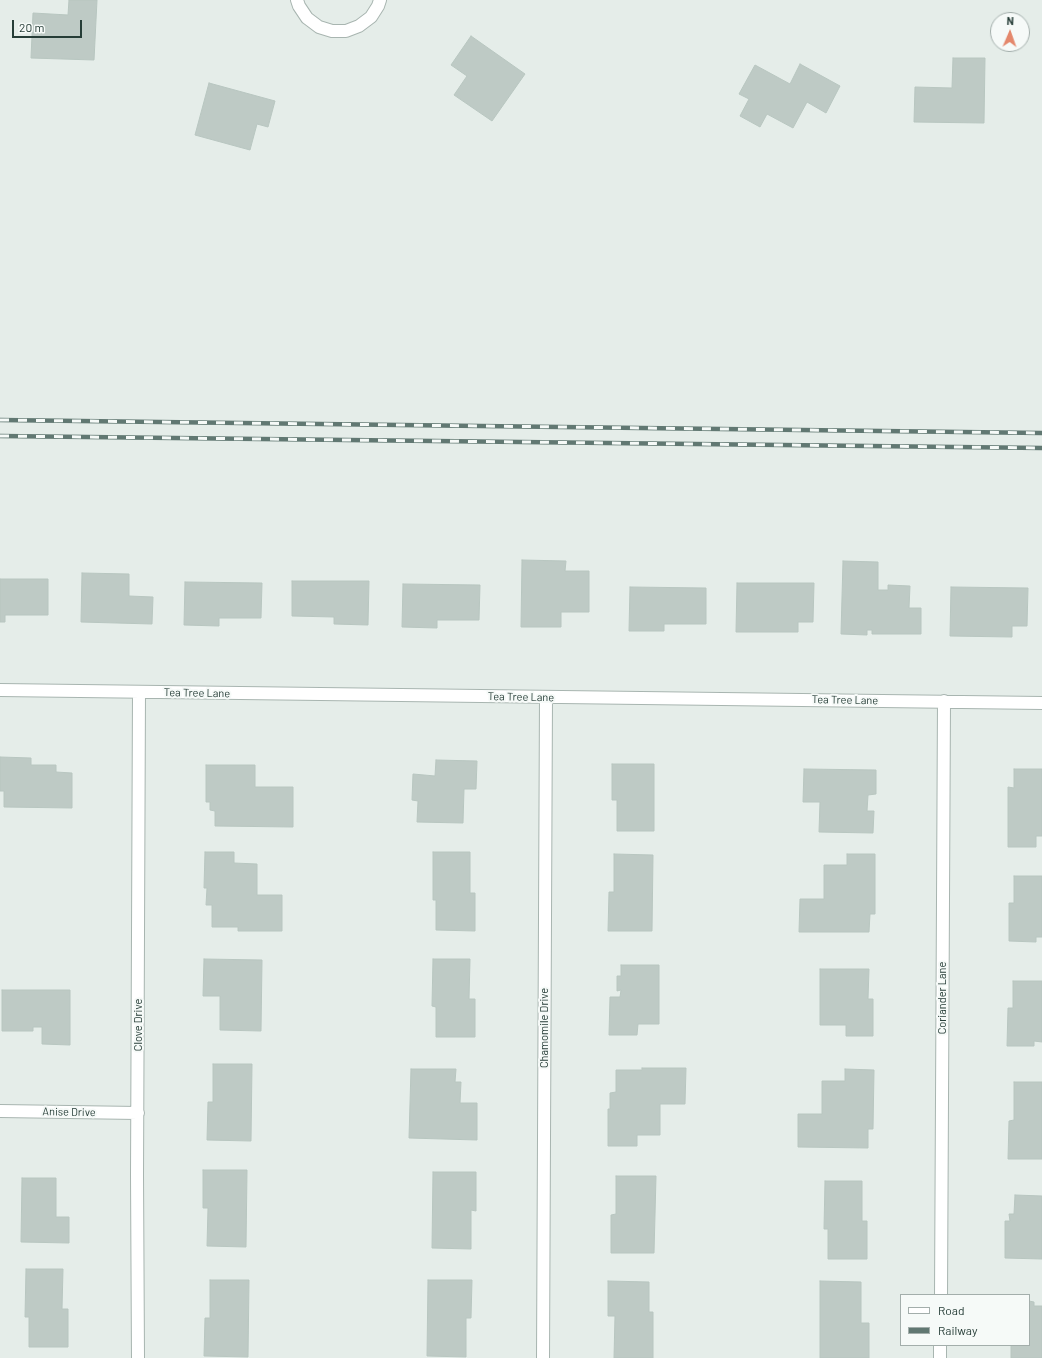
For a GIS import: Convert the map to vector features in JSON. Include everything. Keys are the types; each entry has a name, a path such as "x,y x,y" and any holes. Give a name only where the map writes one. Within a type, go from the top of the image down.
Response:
{"street":[{"path":"297,0 307,18 319,27 332,31 346,31 360,26 371,17 380,0"},
{"name":"Tea Tree Lane","path":"0,690 1042,703"},
{"name":"Clove Drive","path":"138,1358 137,1174 139,692"},
{"name":"Chamomile Drive","path":"543,1358 546,697"},
{"name":"Coriander Lane","path":"941,1294 944,701"},
{"name":"Anise Drive","path":"0,1111 138,1113"},
{"path":"940,1346 940,1358"}],"building":[{"path":"69,0 97,0 94,60 31,58 33,13 68,15"},
{"path":"471,36 525,74 492,121 454,95 467,76 451,65"},
{"path":"953,58 985,58 984,123 914,122 915,87 952,88"},
{"path":"800,64 840,86 826,113 807,102 793,128 767,114 760,127 740,116 749,99 739,94 755,65 790,84"},
{"path":"209,83 275,101 268,127 257,124 250,150 195,135"},
{"path":"522,560 566,561 565,571 589,571 589,612 561,612 561,627 521,627"},
{"path":"843,561 878,562 878,590 888,590 888,585 910,586 909,608 921,608 921,634 872,634 872,630 867,630 867,635 841,634"},
{"path":"82,573 129,574 129,596 153,597 152,624 81,622"},
{"path":"0,579 48,579 48,615 5,615 5,622 0,622"},
{"path":"292,581 369,581 368,625 334,624 334,617 292,616"},
{"path":"185,582 262,583 261,618 219,618 219,626 184,625"},
{"path":"737,583 814,583 813,622 798,622 798,632 736,632"},
{"path":"403,584 480,585 479,620 437,620 437,628 402,627"},
{"path":"630,587 706,588 706,624 664,624 664,631 629,631"},
{"path":"951,587 1028,588 1027,626 1012,626 1012,637 950,636"},
{"path":"0,757 31,758 31,765 56,765 56,772 72,773 72,808 4,807 4,791 0,791"},
{"path":"436,760 477,761 476,789 464,789 463,823 417,822 418,801 412,800 413,774 435,776"},
{"path":"612,764 654,764 654,831 617,831 617,800 612,800"},
{"path":"206,765 255,765 255,787 293,787 293,827 215,826 215,811 210,810 210,802 206,802"},
{"path":"804,769 876,770 876,794 868,795 867,811 874,811 873,833 819,832 820,802 803,802"},
{"path":"1014,769 1042,769 1042,836 1036,836 1036,847 1008,847 1008,787 1014,788"},
{"path":"205,852 234,852 234,863 257,864 257,895 282,895 282,931 238,931 238,927 212,927 212,905 206,905 207,888 204,888"},
{"path":"433,852 470,852 470,893 475,893 475,931 436,930 436,900 433,900"},
{"path":"614,854 653,855 652,931 608,931 609,892 614,892"},
{"path":"847,854 875,854 875,914 870,914 869,932 799,932 800,899 824,899 824,865 847,865"},
{"path":"1014,876 1042,876 1042,937 1036,937 1036,942 1009,941 1009,903 1014,903"},
{"path":"204,959 262,960 261,1031 220,1030 220,996 203,996"},
{"path":"433,959 470,959 469,999 475,999 475,1037 436,1037 436,1007 432,1006"},
{"path":"621,965 659,965 659,1024 638,1024 637,1035 609,1035 610,997 620,997 621,990 617,991 617,976 621,976"},
{"path":"820,969 869,969 868,999 873,999 873,1036 846,1036 846,1025 820,1025"},
{"path":"1013,981 1042,981 1042,1042 1034,1041 1034,1046 1007,1046 1008,1008 1013,1008"},
{"path":"2,990 70,990 70,1045 42,1044 42,1027 33,1027 33,1031 2,1031"},
{"path":"213,1064 252,1064 251,1141 207,1140 208,1102 213,1102"},
{"path":"642,1068 686,1068 685,1104 660,1104 660,1135 637,1135 637,1146 608,1146 608,1109 610,1109 610,1093 616,1092 616,1070 642,1070"},
{"path":"411,1069 456,1069 455,1082 461,1082 460,1103 477,1103 477,1140 409,1138"},
{"path":"845,1069 874,1070 873,1129 868,1129 868,1148 798,1147 798,1114 822,1114 822,1081 845,1081"},
{"path":"1014,1082 1042,1082 1042,1159 1008,1159 1009,1121 1014,1120"},
{"path":"203,1170 247,1170 246,1247 207,1246 208,1208 203,1208"},
{"path":"433,1172 476,1172 476,1211 471,1210 471,1249 432,1248"},
{"path":"616,1176 656,1176 654,1253 611,1253 611,1215 616,1214"},
{"path":"22,1178 56,1178 56,1217 69,1217 69,1243 21,1242"},
{"path":"825,1181 862,1181 862,1221 867,1221 867,1259 828,1259 828,1229 824,1229"},
{"path":"1015,1195 1042,1196 1042,1259 1005,1258 1005,1221 1010,1221 1009,1214 1014,1214"},
{"path":"26,1269 63,1269 62,1309 68,1309 68,1347 29,1347 29,1317 25,1317"},
{"path":"210,1280 249,1280 248,1357 204,1356 205,1318 210,1318"},
{"path":"428,1280 472,1280 471,1318 466,1318 466,1357 427,1356"},
{"path":"608,1281 649,1282 649,1312 653,1312 653,1358 614,1358 615,1316 608,1316"},
{"path":"820,1281 861,1282 861,1323 869,1323 869,1358 820,1358"},
{"path":"1030,1301 1034,1302 1034,1306 1042,1306 1042,1358 1011,1358 1011,1346 1030,1346"}],"railway":[{"path":"0,420 1042,433"},
{"path":"0,436 1042,448"}]}
